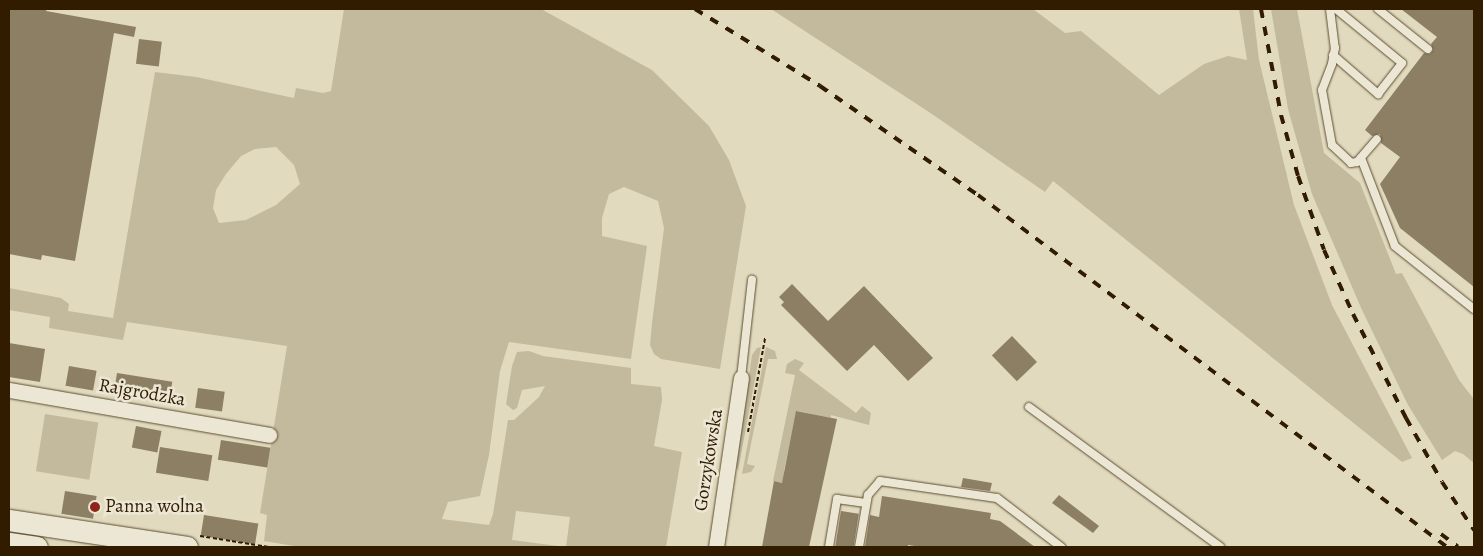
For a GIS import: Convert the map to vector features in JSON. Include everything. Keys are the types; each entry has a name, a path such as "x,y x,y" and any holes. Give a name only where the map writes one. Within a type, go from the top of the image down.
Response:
{"main road":[{"path":"9,520 187,547"}],"street":[{"name":"Gorzykowska","path":"716,547 741,378"},
{"name":"Rajgrodzka","path":"9,390 269,434"}],"lane":[{"path":"1330,9 1333,55 1322,90 1332,145 1351,163 1357,162 1377,139"},
{"path":"1333,55 1378,94 1402,63 1336,9"},
{"path":"1378,9 1428,49"},
{"path":"1361,158 1395,246 1474,309"},
{"path":"741,378 752,280"},
{"path":"1029,407 1220,547"},
{"path":"859,547 868,495 880,481 996,498 1060,547"},
{"path":"829,547 837,499 866,503"}],"shaded area":[{"path":"344,9 541,9 652,70 709,126 729,160 746,206 720,369 661,359 654,354 650,345 664,228 658,201 624,187 609,194 602,218 602,236 647,246 631,359 509,342 500,371 489,455 480,496 448,502 442,519 489,525 493,514 508,420 514,420 539,397 545,386 522,390 517,408 513,410 506,404 512,366 517,352 529,351 543,356 631,368 631,384 661,387 662,400 654,446 682,452 666,547 566,547 300,547 264,541 267,515 260,513 287,346 127,322 123,340 49,328 50,317 9,310 9,288 61,298 69,304 68,311 113,318 155,72 196,77 294,98 296,88 323,93 331,91","holes":["276,147 294,165 300,184 276,205 246,220 219,223 213,208 216,190 226,174 241,156 255,149","516,511 570,517 566,547 512,540"]},
{"path":"771,9 1033,9 1065,33 1081,31 1159,95 1204,64 1228,56 1247,60 1239,9 1253,9 1259,60 1294,205 1332,305 1412,458 1402,462 1053,181 1045,192 929,112"},
{"path":"1271,9 1297,9 1324,153 1360,183 1396,274 1402,273 1459,380 1473,398 1474,396 1474,463 1463,454 1455,451 1442,460 1408,405 1362,310 1312,194 1288,109"},
{"path":"761,347 738,471 736,465 752,355 757,348"},
{"path":"766,347 775,351 777,359 768,359 747,464 755,466 751,472 742,474"},
{"path":"795,359 804,363 799,370 856,413 862,406 871,413 869,425 831,415 831,418 797,411 784,470 788,484 773,481 795,375 785,373 787,364"},
{"path":"45,414 98,422 89,480 36,471"}],"building":[{"path":"9,9 47,9 46,11 136,27 134,37 114,33 75,261 42,255 41,260 9,254"},
{"path":"1401,9 1474,9 1474,287 1400,228 1380,184 1400,157 1381,143 1380,134 1372,136 1365,130 1424,53 1430,54 1433,50 1431,44 1437,37"},
{"path":"139,39 162,42 159,67 136,64"},
{"path":"792,284 828,321 864,286 933,358 908,381 874,345 847,371 781,305 784,302 779,297"},
{"path":"1012,336 1037,362 1017,381 992,355"},
{"path":"9,343 45,349 40,382 9,377"},
{"path":"69,366 97,371 93,391 66,386"},
{"path":"117,373 172,382 169,403 114,394"},
{"path":"198,388 225,392 222,412 195,408"},
{"path":"796,411 837,419 809,547 762,547 774,481 782,483"},
{"path":"136,426 162,431 157,453 132,448"},
{"path":"221,440 270,448 267,468 218,460"},
{"path":"160,447 212,455 208,481 156,473"},
{"path":"963,478 992,483 990,491 961,487"},
{"path":"65,491 97,496 93,519 61,514"},
{"path":"1059,495 1099,526 1093,533 1052,503"},
{"path":"882,496 991,513 990,519 1000,521 1035,547 921,547 908,545 908,547 865,547 870,515 879,517"},
{"path":"841,511 859,514 854,547 835,547"},
{"path":"204,515 258,524 255,544 201,536"}],"railway":[{"path":"695,9 820,86 978,195 1447,547"},
{"path":"1261,9 1281,115 1298,176 1324,250 1353,314 1406,418 1442,482 1474,530"},
{"path":"1441,534 1458,547"}],"place":[{"name":"Panna wolna","path":"95,507"}]}
